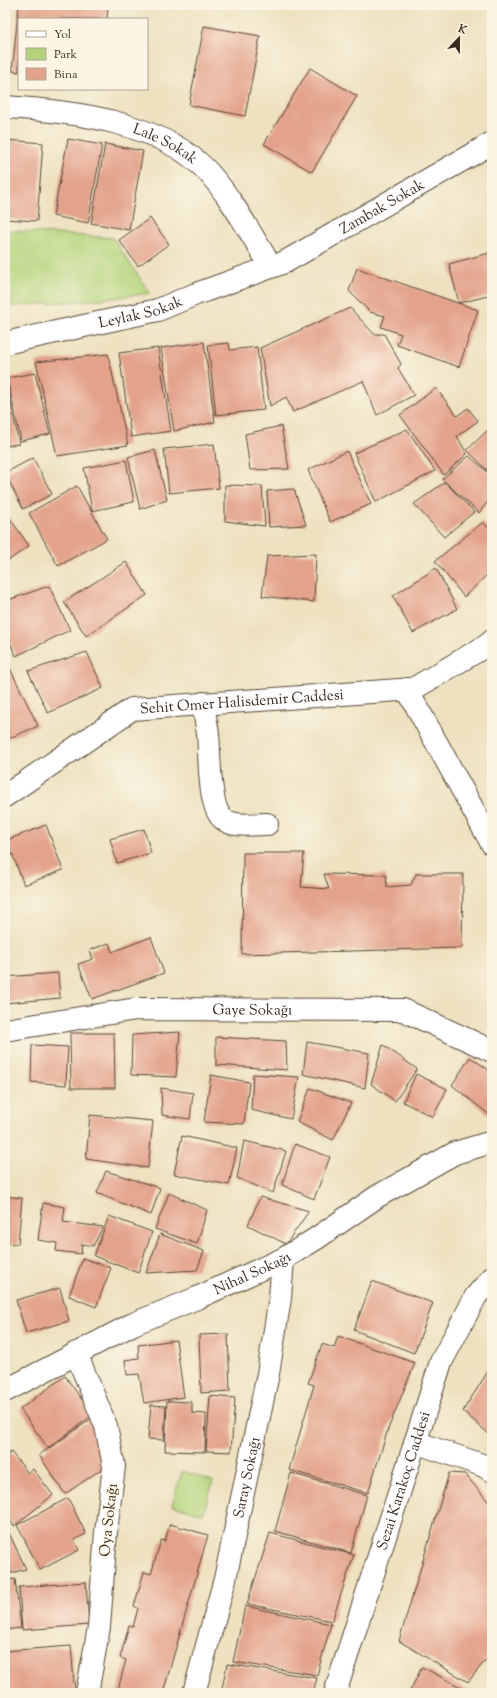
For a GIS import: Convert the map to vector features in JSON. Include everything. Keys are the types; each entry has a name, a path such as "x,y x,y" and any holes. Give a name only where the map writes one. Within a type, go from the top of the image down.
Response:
{"street":[{"name":"Lale Sokak","path":"5,107 95,116 139,130 180,148 208,172 231,203 271,266"},
{"name":"Zambak Sokak","path":"271,266 286,262 492,143"},
{"name":"Leylak Sokak","path":"5,343 158,310 271,266"},
{"name":"Sehit Omer Halisdemir Caddesi","path":"5,796 132,709 413,689 492,641"},
{"path":"407,689 492,844"},
{"path":"202,704 208,733 212,793 217,809 222,818 234,824 267,824"},
{"name":"Gaye Sokağı","path":"5,1030 136,1009 403,1010 492,1051"},
{"name":"Nihal Sokağı","path":"5,1391 134,1324 197,1298 283,1259 317,1238 378,1196 455,1153 492,1142"},
{"name":"Saray Sokağı","path":"194,1693 225,1579 266,1381 280,1298 283,1259"},
{"name":"Sezai Karakoç Caddesi","path":"334,1693 441,1362 476,1296 492,1278"},
{"name":"Oya Sokağı","path":"76,1353 106,1426 114,1466 106,1532 99,1627 87,1693"},
{"path":"415,1442 482,1465 492,1471"}],"green space":[{"path":"5,230 113,238 150,293 114,298 5,307"},
{"path":"182,1471 213,1481 203,1514 172,1505"}],"building":[{"path":"19,5 108,5 107,18 18,18 18,72 12,71"},
{"path":"204,26 260,36 245,116 189,105"},
{"path":"310,68 357,96 312,172 264,144"},
{"path":"68,139 102,145 88,223 53,216"},
{"path":"6,140 43,143 37,221 5,219"},
{"path":"105,144 143,151 129,230 91,223"},
{"path":"150,218 169,244 138,266 119,240"},
{"path":"489,253 492,265 492,295 459,303 449,264"},
{"path":"357,268 478,310 459,367 397,345 401,334 381,327 385,316 370,312 349,291"},
{"path":"350,308 374,334 384,334 401,364 398,368 414,395 377,415 363,381 293,412 286,397 270,406 260,348"},
{"path":"204,342 215,422 174,431 161,348"},
{"path":"229,343 230,350 257,347 264,410 216,415 208,345"},
{"path":"158,348 171,431 131,437 119,353"},
{"path":"108,354 128,445 57,456 36,362"},
{"path":"5,373 19,444 5,446"},
{"path":"35,373 50,434 21,441 7,378"},
{"path":"436,388 457,416 468,408 478,421 457,436 467,454 444,475 400,415"},
{"path":"281,426 289,469 250,470 245,434"},
{"path":"407,429 435,471 376,502 354,453"},
{"path":"489,429 492,432 492,475 467,450"},
{"path":"214,444 219,488 169,493 164,449"},
{"path":"155,450 167,500 140,509 128,457"},
{"path":"347,451 371,504 330,522 308,470"},
{"path":"469,456 492,476 492,496 479,513 442,479"},
{"path":"33,458 52,494 23,509 5,473"},
{"path":"126,460 134,502 92,511 84,468"},
{"path":"445,482 474,512 444,537 414,504"},
{"path":"225,485 262,486 265,526 225,521"},
{"path":"77,486 107,539 58,566 29,513"},
{"path":"294,489 306,525 269,527 267,491"},
{"path":"9,517 29,546 5,563 5,520"},
{"path":"483,522 492,532 492,570 464,597 435,561"},
{"path":"316,554 314,602 262,596 267,556"},
{"path":"126,562 147,595 86,636 64,602"},
{"path":"436,568 457,609 413,633 393,596"},
{"path":"49,586 70,630 16,656 5,631 5,601"},
{"path":"87,652 103,688 48,713 28,671"},
{"path":"5,658 38,726 5,740"},
{"path":"46,825 63,870 24,885 7,840"},
{"path":"144,829 151,853 117,863 110,839"},
{"path":"243,853 304,853 301,887 329,889 324,874 386,875 387,887 411,885 416,874 463,874 462,948 242,954"},
{"path":"151,937 164,973 92,999 78,964 93,959 90,950 109,943 112,952"},
{"path":"58,973 60,998 5,1003 5,977"},
{"path":"180,1032 176,1077 131,1075 132,1035"},
{"path":"70,1033 114,1033 115,1088 71,1088"},
{"path":"216,1037 286,1041 287,1070 216,1065"},
{"path":"307,1042 369,1053 365,1088 303,1074"},
{"path":"32,1045 68,1047 66,1085 31,1082"},
{"path":"383,1045 417,1069 395,1101 371,1084"},
{"path":"470,1057 492,1072 492,1117 452,1085"},
{"path":"253,1074 299,1077 291,1119 251,1110"},
{"path":"416,1074 447,1089 433,1117 403,1102"},
{"path":"211,1075 249,1082 244,1124 204,1122"},
{"path":"161,1088 193,1093 190,1119 162,1115"},
{"path":"310,1088 351,1103 333,1140 297,1122"},
{"path":"90,1115 153,1121 148,1168 86,1159"},
{"path":"182,1136 237,1148 229,1185 174,1174"},
{"path":"244,1141 286,1151 273,1193 237,1178"},
{"path":"295,1144 330,1157 314,1199 282,1185"},
{"path":"106,1171 160,1188 151,1215 97,1193"},
{"path":"169,1193 207,1210 197,1244 155,1229"},
{"path":"5,1196 22,1198 18,1244 5,1243"},
{"path":"260,1197 309,1211 286,1244 248,1225"},
{"path":"43,1203 65,1207 63,1222 103,1227 93,1246 82,1244 81,1254 56,1251 57,1243 38,1240"},
{"path":"109,1216 152,1232 138,1273 94,1256"},
{"path":"160,1234 204,1251 197,1270 146,1273"},
{"path":"83,1258 111,1268 96,1307 69,1296"},
{"path":"372,1281 433,1303 414,1353 354,1330"},
{"path":"60,1288 69,1321 26,1333 16,1300"},
{"path":"228,1334 230,1391 201,1393 199,1335"},
{"path":"338,1336 415,1363 388,1429 368,1493 289,1470 314,1385 308,1383 322,1344 334,1348"},
{"path":"176,1340 184,1397 144,1403 139,1374 127,1375 125,1360 139,1358 138,1345"},
{"path":"492,1365 492,1437 463,1411"},
{"path":"65,1376 93,1415 48,1448 20,1409"},
{"path":"210,1396 235,1398 231,1452 206,1451"},
{"path":"167,1401 192,1402 192,1413 206,1414 205,1452 165,1451"},
{"path":"151,1405 166,1406 164,1440 148,1439"},
{"path":"91,1419 109,1464 65,1494 39,1455"},
{"path":"11,1452 28,1473 33,1469 53,1495 14,1526 5,1514 5,1457"},
{"path":"291,1473 367,1495 351,1553 275,1531"},
{"path":"449,1473 465,1474 492,1506 492,1652 468,1682 399,1641"},
{"path":"68,1498 86,1534 74,1540 79,1550 40,1570 17,1525"},
{"path":"170,1524 208,1535 163,1693 117,1693 126,1660 120,1658 129,1626 133,1627 138,1608 134,1606 144,1572 151,1574 161,1540 165,1541"},
{"path":"8,1531 26,1569 5,1575 5,1532"},
{"path":"270,1533 354,1555 332,1621 247,1604"},
{"path":"15,1579 21,1628 5,1630 5,1580"},
{"path":"86,1582 89,1625 22,1630 19,1587"},
{"path":"245,1606 331,1624 317,1675 233,1662"},
{"path":"71,1646 75,1693 5,1693 5,1651"},
{"path":"227,1664 317,1678 313,1693 221,1693"},
{"path":"422,1667 470,1692 409,1693"}]}
